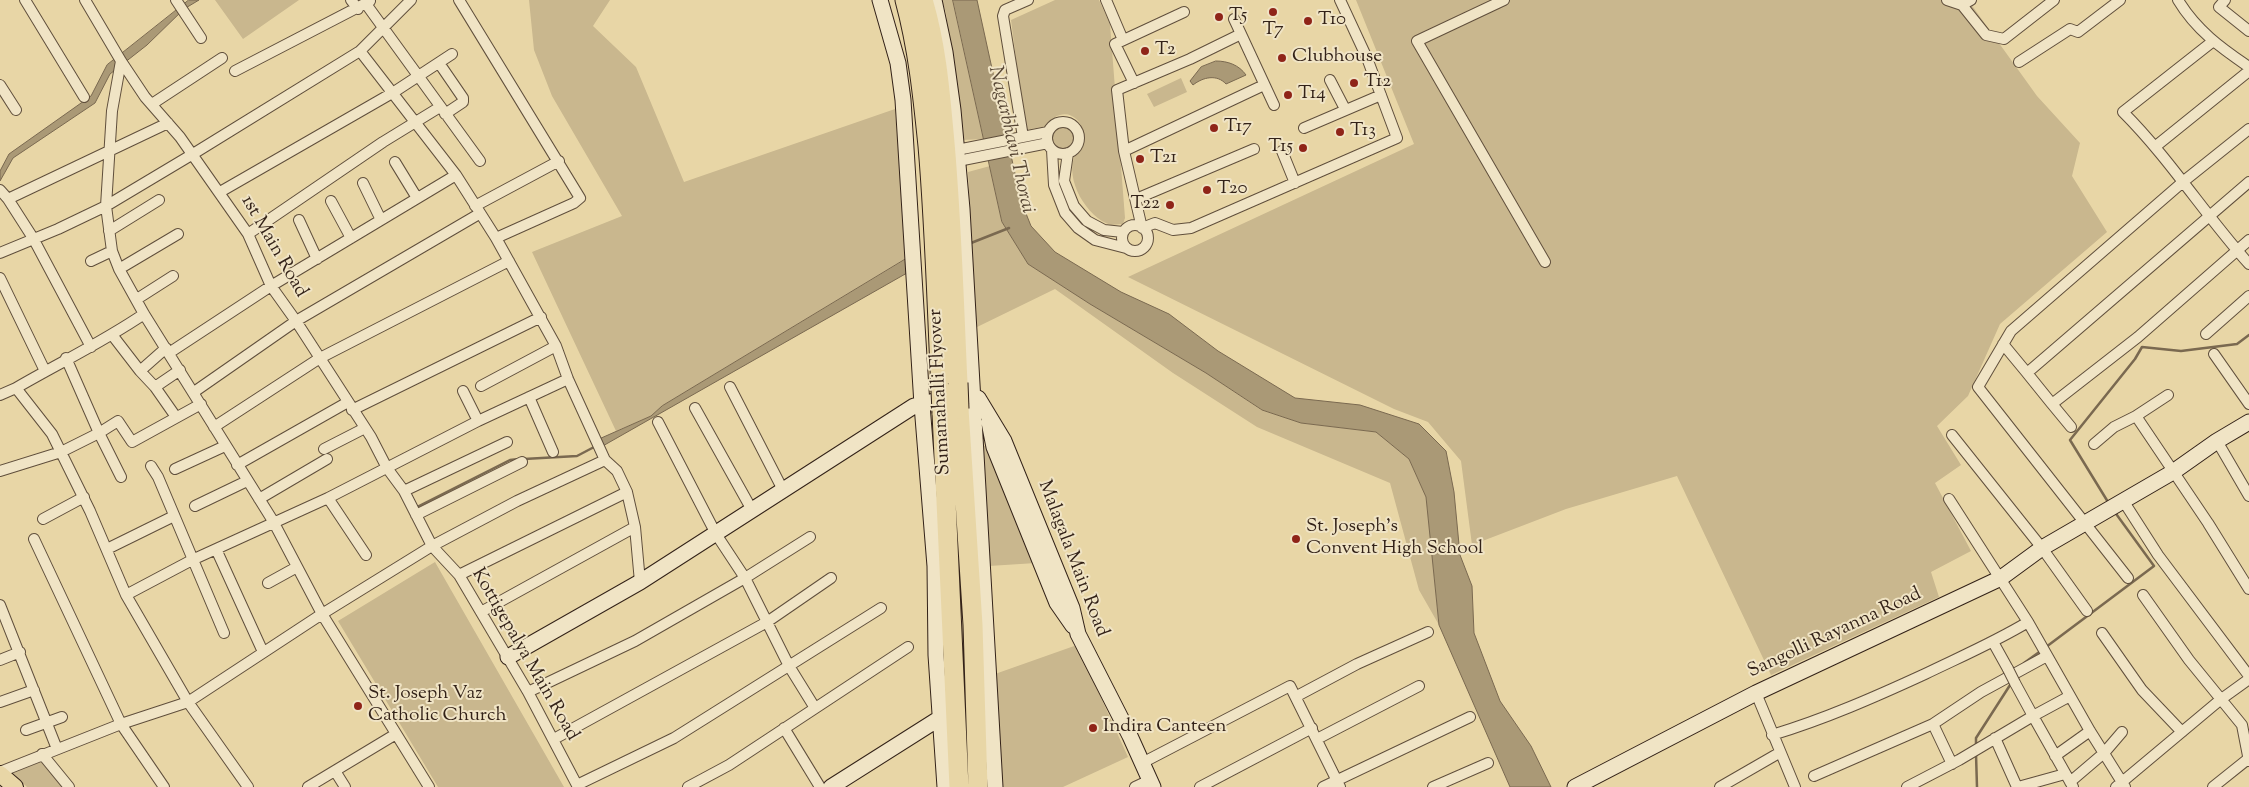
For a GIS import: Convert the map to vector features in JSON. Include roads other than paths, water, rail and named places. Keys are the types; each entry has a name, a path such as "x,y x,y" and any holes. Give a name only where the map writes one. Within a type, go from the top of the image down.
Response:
{"highway":[{"name":"Sumanahalli Flyover","path":"905,0 920,66 951,411 973,625 978,787"},
{"name":"Sumanahalli Flyover","path":"924,0 936,61 949,184 949,386"},
{"name":"Sumanahalli Flyover","path":"951,411 959,787"}],"main road":[{"path":"0,772 15,787"}],"street":[{"path":"25,0 84,97"},
{"name":"1st Main Road","path":"85,0 121,61 152,104 193,154 248,234 271,286 296,321 365,428 387,468 404,492 432,546"},
{"path":"176,0 201,38"},
{"path":"351,0 365,4 480,161"},
{"path":"0,253 58,229 106,206 193,154 360,51 411,0"},
{"path":"459,0 580,198 578,201 496,238"},
{"path":"880,0 898,63 903,100 922,405 935,566 936,655 945,787"},
{"path":"934,0 945,52 962,155 964,246 995,787"},
{"path":"1021,138 1003,16 1008,9 1028,0"},
{"path":"1106,0 1123,40"},
{"path":"1068,153 1064,181 1074,206 1087,221 1104,230 1142,228 1155,223 1174,230 1191,228 1397,138 1367,58 1340,0"},
{"path":"1504,0 1417,41 1545,262"},
{"path":"1947,0 1967,2 1986,35 2004,39 2054,0"},
{"path":"2019,62 2070,29 2078,32 2120,0"},
{"path":"2156,146 2249,69 2212,42 2188,16 2178,0"},
{"path":"2225,0 2219,7 2247,25"},
{"path":"235,71 365,4"},
{"path":"1134,83 1115,44 1184,12"},
{"path":"1234,19 1274,105"},
{"path":"1048,132 1054,185 1065,213 1078,228 1095,240 1137,251 1144,246 1147,234 1142,228 1124,150 1117,90 1190,59 1241,34"},
{"path":"2212,42 2123,112 2156,146 2209,216 2249,264"},
{"path":"360,51 394,92 456,175 496,238 556,346 568,379 605,460 617,472 627,492 635,527 640,582"},
{"path":"220,192 394,92 452,54"},
{"path":"152,104 222,58"},
{"path":"121,61 112,111 106,206 112,251 144,314 273,522 322,614 429,787"},
{"path":"248,234 416,122 463,102 463,98 440,63"},
{"path":"1330,80 1346,109"},
{"path":"1124,150 1264,85"},
{"path":"0,86 16,110"},
{"path":"1304,128 1381,95"},
{"path":"1060,122 1071,123 1075,126 1080,136 1079,142 1073,151 1068,153 1057,153 1050,147 962,155 1048,132 1055,124 1060,122"},
{"path":"8,199 168,123"},
{"path":"2128,578 1978,387 2011,331 2184,181 2249,129"},
{"path":"1136,199 1254,149"},
{"path":"1282,151 1295,182"},
{"path":"194,392 296,321 559,161"},
{"path":"395,162 417,198"},
{"path":"140,371 168,350 271,286 456,175"},
{"path":"363,182 381,220"},
{"path":"2027,373 2249,182"},
{"path":"0,190 33,238 91,347"},
{"path":"1126,248 1122,240 1136,199"},
{"path":"109,231 159,200"},
{"path":"331,201 350,238"},
{"path":"299,220 317,259"},
{"path":"120,269 178,234"},
{"path":"2052,404 2138,337 2249,240"},
{"path":"91,261 112,251"},
{"path":"214,427 320,358 509,261"},
{"path":"137,299 173,276"},
{"path":"0,278 45,371"},
{"path":"2206,334 2249,296"},
{"path":"0,395 16,388 66,358 112,336 144,314"},
{"path":"237,465 350,406 540,317"},
{"path":"112,336 155,387 176,417"},
{"path":"2003,344 2071,427"},
{"path":"481,386 556,346"},
{"path":"2214,354 2249,404"},
{"path":"66,358 99,433 121,477"},
{"path":"155,387 180,370"},
{"path":"126,594 192,560 328,498 478,421 568,379"},
{"path":"730,387 783,490"},
{"path":"16,388 52,434 84,497 126,594 188,702 248,787"},
{"path":"462,390 478,421"},
{"path":"2094,444 2114,428 2168,395"},
{"path":"508,657 640,582 914,406 963,396 974,397"},
{"path":"529,397 553,452"},
{"name":"Malagala Main Road","path":"974,397 978,398 986,412 994,447 1057,603 1078,634 1151,784"},
{"path":"1,470 61,452 118,421 132,442 201,404"},
{"path":"695,408 752,510"},
{"path":"2136,416 2208,523 2249,589"},
{"path":"658,422 716,534 745,578 790,666 815,708"},
{"name":"Sangolli Rayanna Road","path":"1575,787 1756,694 2001,578 2042,548 2173,472 2217,441 2249,422"},
{"path":"259,499 365,428"},
{"path":"1952,435 2042,548 2087,611"},
{"path":"2217,441 2249,496"},
{"path":"404,492 507,442"},
{"path":"175,469 225,446"},
{"path":"0,772 121,724 188,702 322,614 432,546 517,501 605,460"},
{"path":"416,515 522,462"},
{"path":"151,466 224,633"},
{"path":"195,506 247,481"},
{"path":"459,575 627,492"},
{"path":"43,519 84,497"},
{"path":"328,498 366,555"},
{"path":"1950,499 2028,622 2122,785 2220,700 2248,680 2162,561 2116,506"},
{"path":"107,549 174,516"},
{"path":"481,612 635,527"},
{"path":"528,692 635,641 745,578 810,536"},
{"path":"34,539 121,724 164,787"},
{"name":"Kottigepalya Main Road","path":"432,546 459,575 528,692 577,786"},
{"path":"216,549 263,652"},
{"path":"268,583 297,567"},
{"path":"554,739 768,622 831,578"},
{"path":"2143,595 2220,700 2249,735"},
{"path":"0,605 2,616 20,652 57,749"},
{"path":"577,786 674,738 882,608"},
{"path":"1772,735 1826,718 1994,642 2028,622"},
{"path":"1296,696 1356,664 1428,632"},
{"path":"2102,633 2142,690 2182,732"},
{"path":"1994,642 2069,781"},
{"path":"688,787 729,765 908,647"},
{"path":"0,660 20,652"},
{"path":"1814,776 1934,724 1982,692 2048,656"},
{"path":"1142,763 1290,686 1339,784"},
{"path":"1317,738 1419,686"},
{"path":"0,702 34,690"},
{"path":"1756,694 1779,753 1795,787"},
{"path":"1907,787 1952,764 2070,696"},
{"path":"26,730 62,717"},
{"path":"1323,787 1339,784 1470,717"},
{"path":"831,787 940,718"},
{"path":"1934,724 1952,764"},
{"path":"2213,787 2249,760 2242,725"},
{"path":"784,728 820,787"},
{"path":"1200,787 1312,728"},
{"path":"2055,756 2090,731"},
{"path":"1995,738 2017,787 2069,781 2104,753 2122,732"},
{"path":"308,787 396,734"},
{"path":"1720,787 1779,753"},
{"path":"42,754 69,787"},
{"path":"1433,787 1488,763"},
{"path":"335,771 345,787"},
{"path":"1134,787 1151,784"}],"waterway":[{"path":"971,243 1009,228"},
{"path":"2108,502 2070,440 2135,359 2142,347 2181,351 2237,344 2249,335"},
{"path":"524,459 577,456 596,446"},
{"path":"417,507 510,460 519,459"},
{"path":"2046,647 2154,566 2114,511"},
{"path":"2024,663 2042,650"},
{"path":"1976,746 1976,738 2012,682"},
{"path":"1976,754 1977,787"}],"place":[{"name":"T7","path":"1273,12"},
{"name":"T5","path":"1219,17"},
{"name":"T10","path":"1308,21"},
{"name":"T2","path":"1145,51"},
{"name":"Clubhouse","path":"1282,58"},
{"name":"T12","path":"1354,83"},
{"name":"T14","path":"1288,95"},
{"name":"T17","path":"1214,128"},
{"name":"T13","path":"1340,132"},
{"name":"T15","path":"1303,148"},
{"name":"T21","path":"1140,159"},
{"name":"T20","path":"1207,190"},
{"name":"T22","path":"1170,205"},
{"name":"St. Joseph's Convent High School","path":"1296,539"},
{"name":"St. Joseph Vaz Catholic Church","path":"358,706"},
{"name":"Indira Canteen","path":"1093,728"}],"water label":[{"name":"Nagarbhavi Thorai","path":"1010,140"}]}
